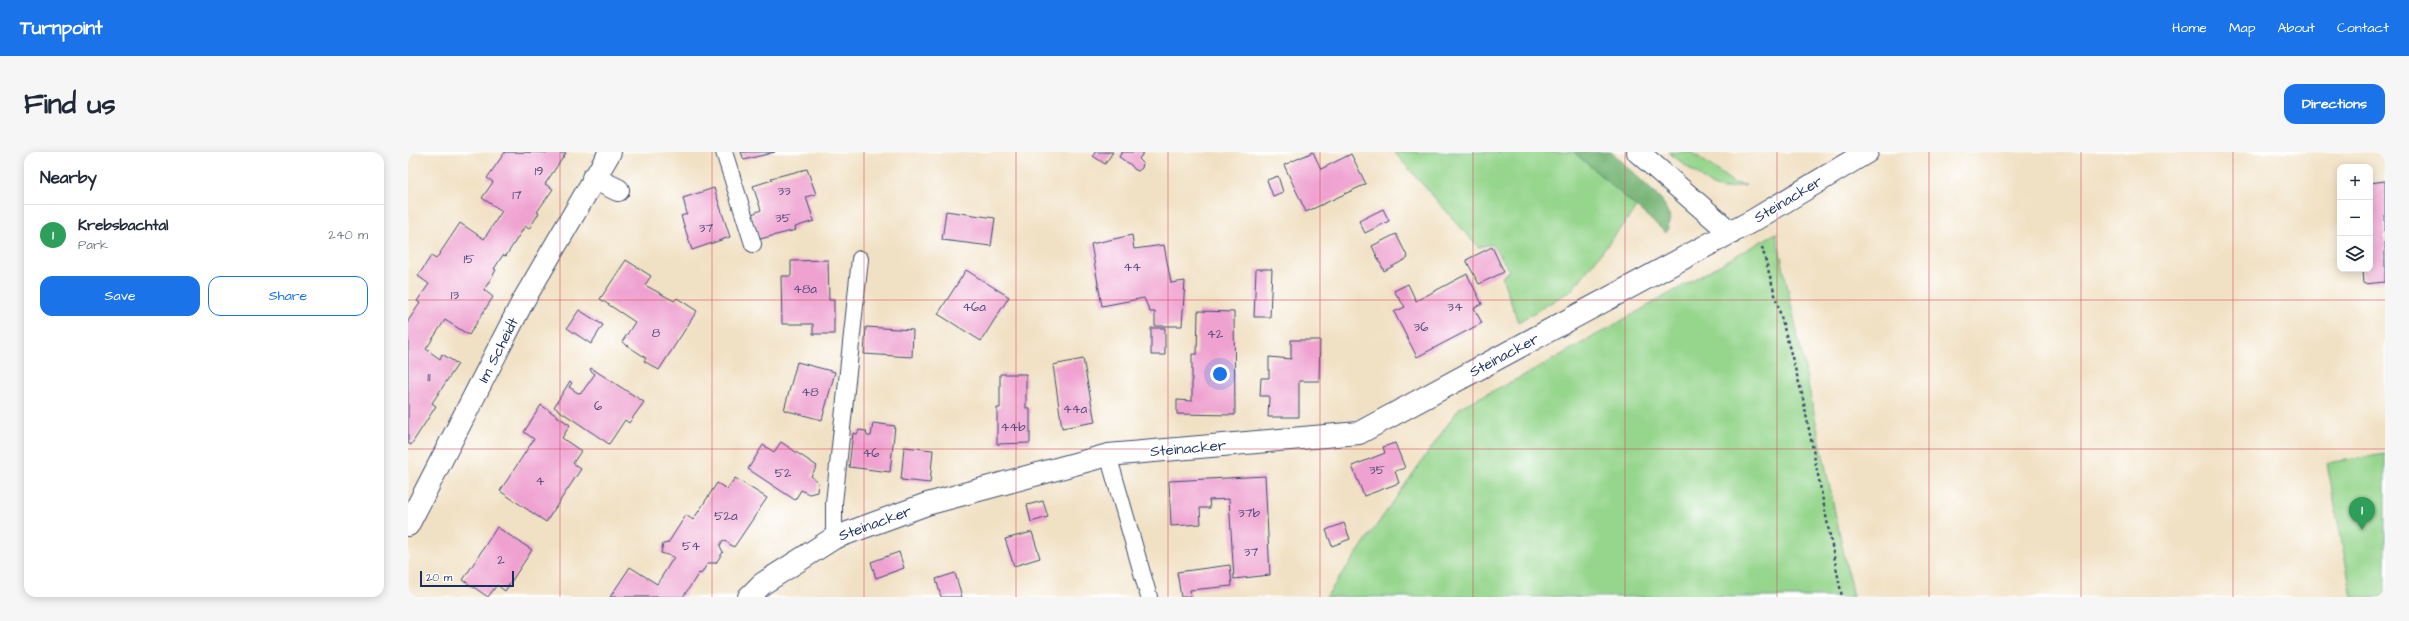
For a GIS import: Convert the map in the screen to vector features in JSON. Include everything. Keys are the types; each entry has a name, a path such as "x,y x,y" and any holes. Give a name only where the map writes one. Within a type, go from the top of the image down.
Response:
{"street":[{"name":"Im Scheidt","path":"408,525 523,301 593,178 610,152"},
{"path":"1638,152 1731,232"},
{"name":"Steinacker","path":"749,597 762,584 834,538 927,504 1108,455 1358,433 1754,220 1867,152"},
{"path":"593,178 618,190"}],"lane":[{"path":"724,152 753,244"},
{"path":"834,538 834,503 860,259"},
{"path":"1108,455 1149,597"}],"path":[{"path":"1754,220 1802,394 1842,597"}],"green space":[{"path":"1394,152 1574,152 1637,207 1572,290 1518,322 1502,277 1509,270 1492,244 1478,247"},
{"path":"1574,152 1611,152 1661,199 1671,219 1666,233"},
{"path":"1668,152 1692,152 1734,183 1746,185 1723,189 1712,186"},
{"path":"1776,233 1853,597 1326,597 1460,407 1531,372"},
{"path":"2385,454 2385,597 2352,597 2327,463"}],"building":[{"path":"505,152 566,153 545,184 553,189 537,212 539,213 529,229 525,226 506,256 503,255 494,269 496,270 484,290 493,297 469,335 445,320 426,349 440,359 442,354 458,364 432,403 436,406 411,445 408,443 408,321 420,303 417,301 429,284 418,276 431,256 436,259 460,223 484,239 502,211 482,198 493,182 487,178"},
{"path":"741,152 775,152 744,160"},
{"path":"1095,152 1113,152 1105,164 1093,156"},
{"path":"1122,152 1144,152 1139,159 1143,163 1142,168 1138,171 1119,157"},
{"path":"1313,152 1321,169 1351,154 1366,184 1306,212 1284,165"},
{"path":"807,169 816,194 806,197 814,221 795,227 796,230 760,239 752,214 761,210 753,186 772,180 771,178"},
{"path":"1278,176 1283,192 1273,196 1267,180"},
{"path":"2385,181 2385,282 2364,284 2363,272 2373,272 2373,183"},
{"path":"714,188 730,237 692,250 681,216 687,214 683,198"},
{"path":"1383,209 1389,221 1365,233 1359,221"},
{"path":"946,211 995,218 991,246 942,240"},
{"path":"1396,234 1408,258 1384,271 1372,246"},
{"path":"1132,235 1134,249 1164,245 1171,283 1185,281 1182,326 1155,326 1155,312 1150,312 1144,298 1102,306 1091,244"},
{"path":"1492,247 1504,272 1479,284 1466,260"},
{"path":"626,260 651,276 645,285 674,301 677,298 697,311 659,370 644,361 646,358 622,342 635,322 600,299"},
{"path":"828,260 829,300 834,300 834,334 813,334 813,324 782,324 781,276 791,276 791,261"},
{"path":"1256,269 1272,269 1270,317 1254,317"},
{"path":"966,270 1009,297 981,341 938,314"},
{"path":"1467,274 1482,304 1474,308 1482,323 1417,357 1394,312 1405,307 1394,291 1408,284 1416,301"},
{"path":"579,310 603,325 591,344 567,328"},
{"path":"1198,311 1234,312 1235,415 1177,414 1177,400 1192,401 1192,354 1197,354"},
{"path":"866,327 913,330 912,357 864,354"},
{"path":"1151,328 1165,328 1165,355 1151,355"},
{"path":"1291,340 1320,340 1319,381 1299,381 1299,417 1268,417 1269,396 1260,396 1261,378 1269,378 1269,357 1291,359"},
{"path":"1083,359 1095,422 1062,428 1053,365"},
{"path":"797,362 835,372 822,420 784,410"},
{"path":"591,368 644,402 629,423 625,420 609,444 554,407 570,381 572,383 569,387 578,393 582,392 595,374 590,370"},
{"path":"1000,374 1026,374 1026,408 1030,408 1030,443 997,444 997,408 1000,408"},
{"path":"541,405 570,425 562,438 581,451 573,463 581,469 546,522 500,491 534,439 524,432"},
{"path":"873,423 895,426 890,472 849,467 853,433 857,434 859,430 866,431 867,436 871,436"},
{"path":"781,442 817,466 811,476 818,482 817,492 809,494 801,490 795,500 748,469 763,445 774,452"},
{"path":"1395,443 1405,468 1395,471 1399,483 1364,496 1352,466 1385,453 1383,447"},
{"path":"904,447 933,450 930,483 901,480"},
{"path":"1265,476 1270,575 1234,579 1229,499 1209,500 1210,508 1200,508 1201,524 1171,526 1169,481"},
{"path":"735,478 767,498 734,547 723,540 720,546 723,552 716,563 708,563 701,574 699,573 683,597 610,597 630,567 657,584 674,557 661,553 663,544 668,543 686,515 693,520 717,483 727,489"},
{"path":"1043,501 1048,517 1031,522 1027,505"},
{"path":"1344,523 1350,539 1332,546 1326,530"},
{"path":"497,527 532,550 505,591 497,585 488,597 463,580"},
{"path":"1032,532 1040,558 1014,566 1005,539"},
{"path":"899,552 904,568 876,578 871,562"},
{"path":"1230,565 1232,586 1190,590 1191,597 1181,597 1177,572"},
{"path":"955,573 962,597 941,597 936,579"}],"place":[{"name":"Krebsbachtal","path":"2362,530"}]}
